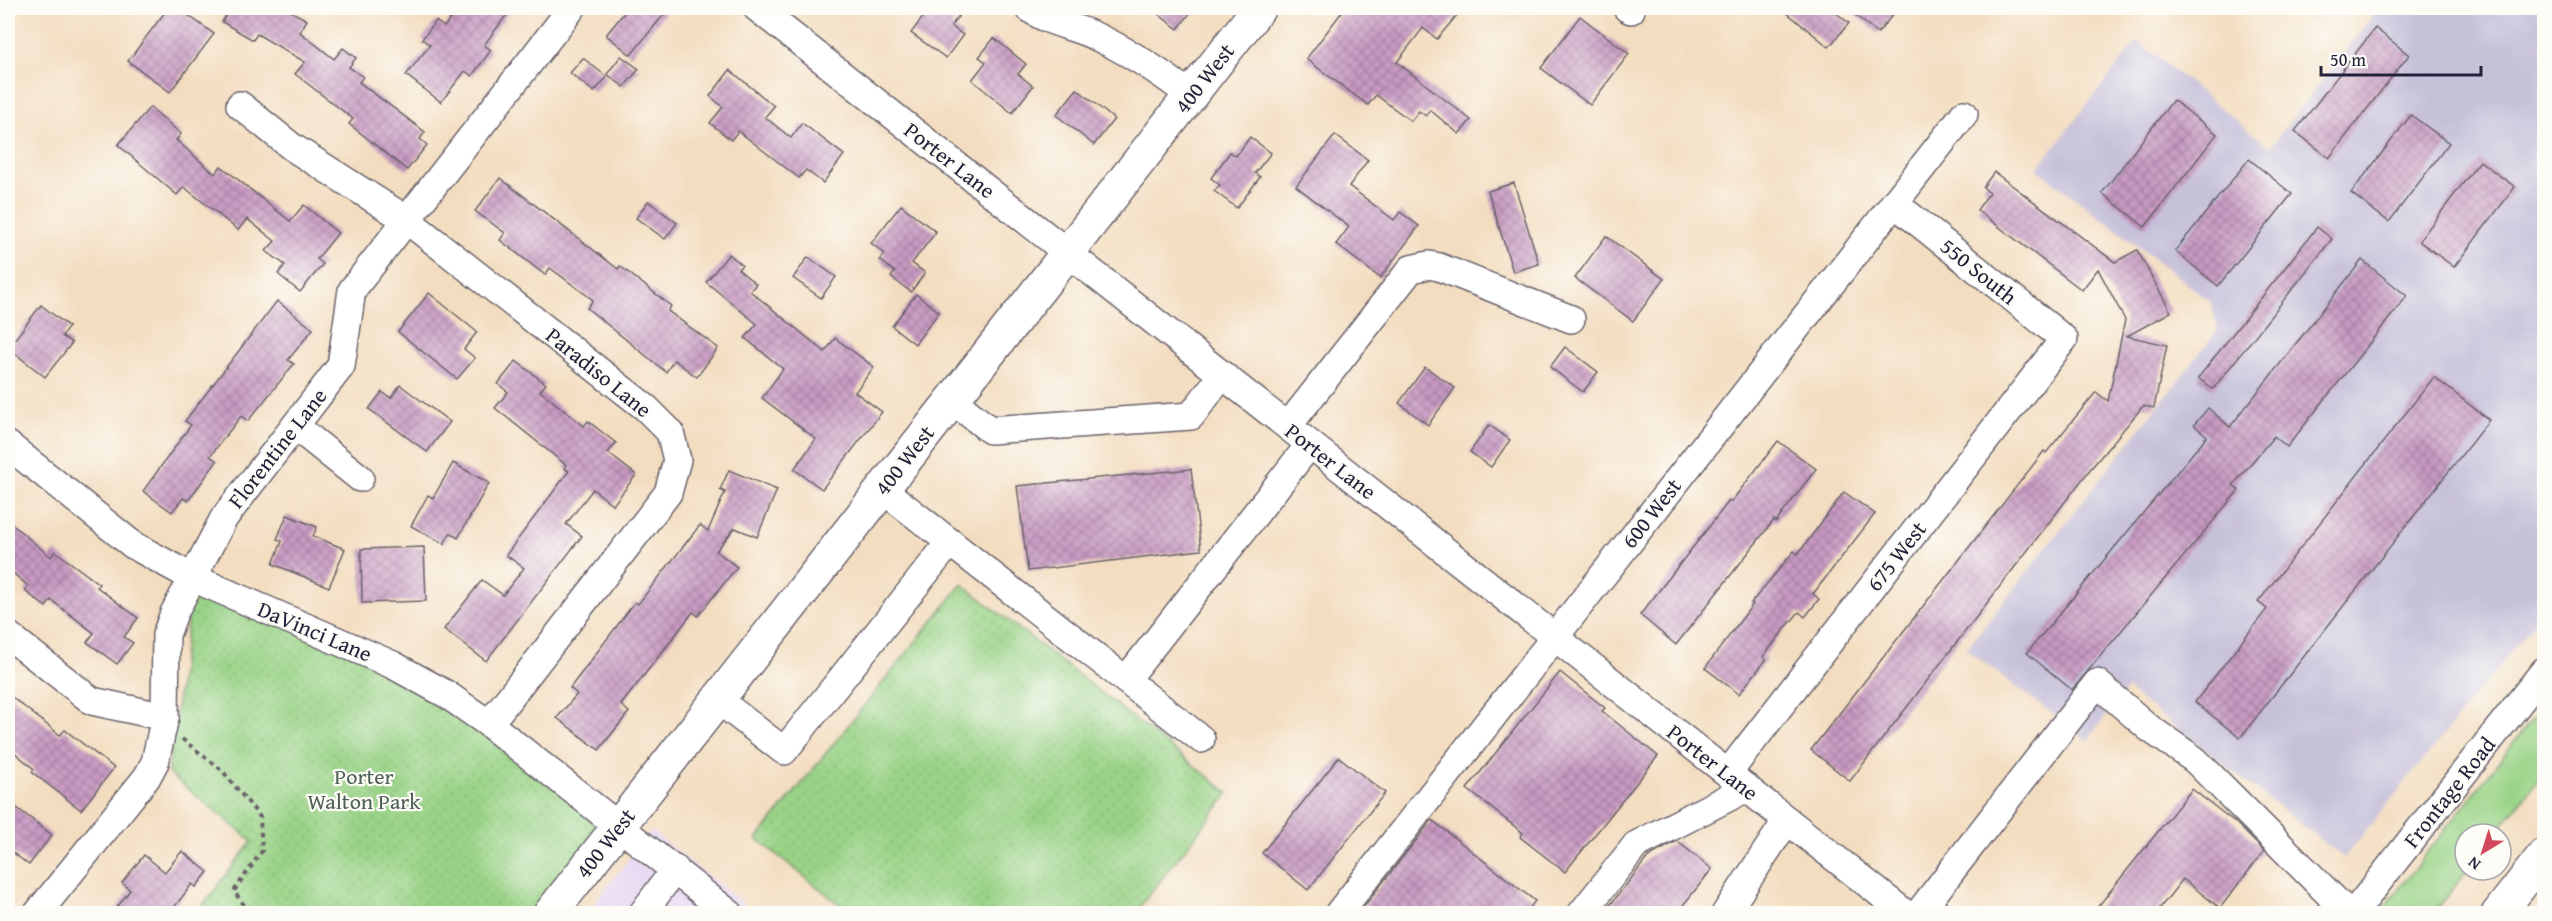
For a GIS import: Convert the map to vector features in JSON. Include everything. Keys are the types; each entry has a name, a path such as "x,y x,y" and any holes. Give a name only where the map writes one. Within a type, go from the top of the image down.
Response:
{"main road":[{"name":"400 West","path":"550,914 1259,8"},
{"path":"2498,914 2544,855"}],"street":[{"name":"Florentine Lane","path":"37,914 147,777 155,762 165,717 166,635 174,613 224,518 341,366 352,290 572,8"},
{"name":"Porter Lane","path":"757,8 1906,914"},
{"path":"1029,8 1039,16 1095,36 1148,63 1190,95"},
{"name":"Paradiso Lane","path":"240,105 292,147 406,220 646,408 670,432 677,460 668,493 489,724"},
{"name":"600 West","path":"1338,914 1964,114"},
{"name":"550 South","path":"1894,203 2064,339"},
{"path":"1288,426 1411,269 1429,265 1439,267 1571,319"},
{"name":"675 West","path":"1581,914 1636,845 1737,781 2064,339"},
{"path":"952,400 990,430 1191,416 1222,375"},
{"path":"295,426 360,478"},
{"path":"1126,680 1310,444"},
{"name":"DaVinci Lane","path":"8,445 133,545 193,578 393,665 446,693 619,824 730,914"},
{"path":"882,489 1201,739"},
{"path":"717,699 784,751 950,543"},
{"path":"8,635 92,701 165,717"},
{"name":"Frontage Road","path":"2351,914 2544,671"},
{"path":"1918,914 2097,683 2150,728 2195,760 2351,914"},
{"path":"1725,914 1787,820"},
{"path":"642,914 675,869"}],"path":[{"path":"182,739 222,770 260,817 262,851 234,891 248,911 253,914"}],"shaded area":[{"path":"2379,8 2544,8 2544,611 2344,858 2127,689 2087,740 1966,649 2218,330 2211,302 2037,169 2137,41 2270,147"},
{"path":"651,831 755,913 586,914"}],"green space":[{"name":"Porter Walton Park","path":"193,578 393,665 619,824 550,913 197,913 252,841 168,773"},
{"path":"962,584 1229,793 1135,913 850,913 757,839"},
{"path":"2544,704 2544,772 2505,822 2453,822 2453,882 2459,882 2434,913 2380,913"}],"building":[{"path":"168,8 178,8 214,34 170,92 128,61"},
{"path":"230,8 285,8 307,20 300,32 334,59 343,48 356,58 349,67 363,77 359,82 425,132 420,139 427,145 407,170 349,124 353,119 295,74 305,62 257,34 253,40 222,22"},
{"path":"459,8 512,8 484,45 491,50 472,76 465,71 441,102 406,75 430,45 422,39 436,21 444,27"},
{"path":"628,8 669,8 631,55 606,35"},
{"path":"930,8 951,8 960,14 951,26 963,35 946,58 911,33"},
{"path":"1150,8 1194,8 1178,29"},
{"path":"1345,8 1463,8 1437,39 1423,28 1397,62 1471,120 1459,134 1430,110 1426,116 1419,111 1411,121 1376,95 1368,105 1306,59"},
{"path":"1781,8 1830,8 1849,23 1829,47"},
{"path":"1846,8 1898,8 1878,33"},
{"path":"1580,16 1629,54 1590,105 1541,68"},
{"path":"2375,28 2409,55 2329,158 2295,131"},
{"path":"994,38 1026,64 1018,74 1033,86 1012,113 972,80 986,62 979,57"},
{"path":"621,56 639,69 624,87 607,74"},
{"path":"583,58 607,77 594,92 570,73"},
{"path":"730,70 774,106 765,117 791,138 802,123 844,155 823,183 806,170 799,178 738,131 731,140 710,123 723,107 710,96"},
{"path":"1077,89 1114,119 1094,145 1056,115"},
{"path":"2173,100 2217,134 2145,227 2102,193"},
{"path":"150,107 181,134 176,140 215,174 221,166 290,221 304,205 338,233 317,259 323,264 300,292 278,274 285,265 266,251 275,241 247,219 238,230 184,187 177,195 118,145"},
{"path":"2411,115 2449,143 2389,222 2351,193"},
{"path":"1335,135 1368,160 1349,186 1394,220 1400,212 1419,226 1380,278 1336,244 1349,227 1296,186"},
{"path":"1250,137 1271,153 1255,173 1260,177 1237,208 1214,191 1220,185 1211,178 1230,152 1236,156"},
{"path":"2249,159 2292,194 2218,286 2175,251"},
{"path":"2480,161 2515,187 2454,267 2419,241"},
{"path":"1994,172 2115,262 2137,250 2171,312 2127,336 2167,345 2154,408 2143,406 2088,472 1850,781 1811,750 2044,451 2046,453 2096,392 2108,401 2125,320 2098,269 2082,290 1977,210 1989,193 1983,187"},
{"path":"500,178 618,269 620,266 671,306 668,311 718,348 697,377 674,360 666,372 587,308 593,300 550,268 545,275 500,240 505,233 475,211"},
{"path":"1514,183 1539,264 1513,272 1488,191"},
{"path":"648,201 677,223 665,239 636,218"},
{"path":"901,205 936,232 912,263 925,273 911,292 891,277 895,272 880,260 885,254 871,243"},
{"path":"2317,227 2332,239 2213,389 2198,378"},
{"path":"1606,236 1664,279 1633,321 1575,278"},
{"path":"729,254 742,265 738,269 756,284 750,291 825,352 835,338 874,367 855,392 882,412 822,489 794,469 816,439 762,398 783,369 745,338 757,324 706,282"},
{"path":"808,257 836,277 821,298 793,278"},
{"path":"2362,260 2407,296 2287,447 2274,436 2233,485 2239,490 2072,690 2027,653 2207,436 2194,425 2208,408 2230,427"},
{"path":"429,293 477,332 464,349 475,358 457,379 398,332"},
{"path":"916,294 939,312 915,344 892,326"},
{"path":"277,301 313,329 288,360 294,364 248,421 241,416 210,456 217,461 188,501 183,498 172,512 143,491 191,425 185,421"},
{"path":"41,305 69,327 62,336 72,343 45,377 8,348"},
{"path":"1565,347 1598,372 1583,392 1550,367"},
{"path":"516,361 546,384 540,391 584,426 588,421 616,443 608,453 636,475 613,505 593,489 566,524 582,536 486,661 444,629 482,580 503,595 524,568 506,555 569,471 564,468 566,465 495,408 508,392 498,384"},
{"path":"1425,367 1455,388 1428,425 1399,403"},
{"path":"2434,377 2489,420 2240,738 2195,702 2267,609 2258,602"},
{"path":"400,385 450,422 427,452 369,409 382,392 391,398"},
{"path":"1489,425 1510,440 1491,467 1470,452"},
{"path":"1778,441 1816,469 1676,645 1640,615"},
{"path":"453,463 489,483 458,538 450,533 444,544 411,526 428,495 433,498"},
{"path":"1191,469 1201,550 1028,571 1017,486"},
{"path":"729,470 777,490 757,537 735,528 716,551 737,567 698,616 693,612 621,705 629,712 599,750 557,718 577,694 570,688 635,602 638,604 700,525 708,531 725,492 720,490"},
{"path":"1844,492 1875,514 1813,594 1819,599 1805,617 1799,612 1763,657 1766,660 1739,694 1705,668 1753,604 1751,603 1794,551 1798,554"},
{"path":"287,515 317,527 313,536 345,549 329,587 273,564 282,541 277,539"},
{"path":"8,521 51,557 55,551 99,584 97,587 138,618 124,637 133,643 117,664 87,642 94,633 51,600 46,607 25,591 28,586 8,569"},
{"path":"424,547 426,601 362,603 361,549"},
{"path":"1560,672 1605,708 1602,711 1658,756 1565,872 1520,837 1523,833 1467,789"},
{"path":"8,694 60,735 65,730 114,768 81,810 32,772 34,769 8,747"},
{"path":"1339,757 1385,793 1308,890 1262,853"},
{"path":"2192,789 2236,823 2264,851 2220,908 2183,879 2155,914 2092,914"},
{"path":"8,801 52,835 29,865 8,849"},
{"path":"1432,820 1535,901 1525,914 1358,914"},
{"path":"1677,841 1712,869 1676,914 1603,914 1648,857"},
{"path":"182,851 208,872 196,887 192,884 169,914 112,914 130,890 122,883 144,855 165,872"}]}
